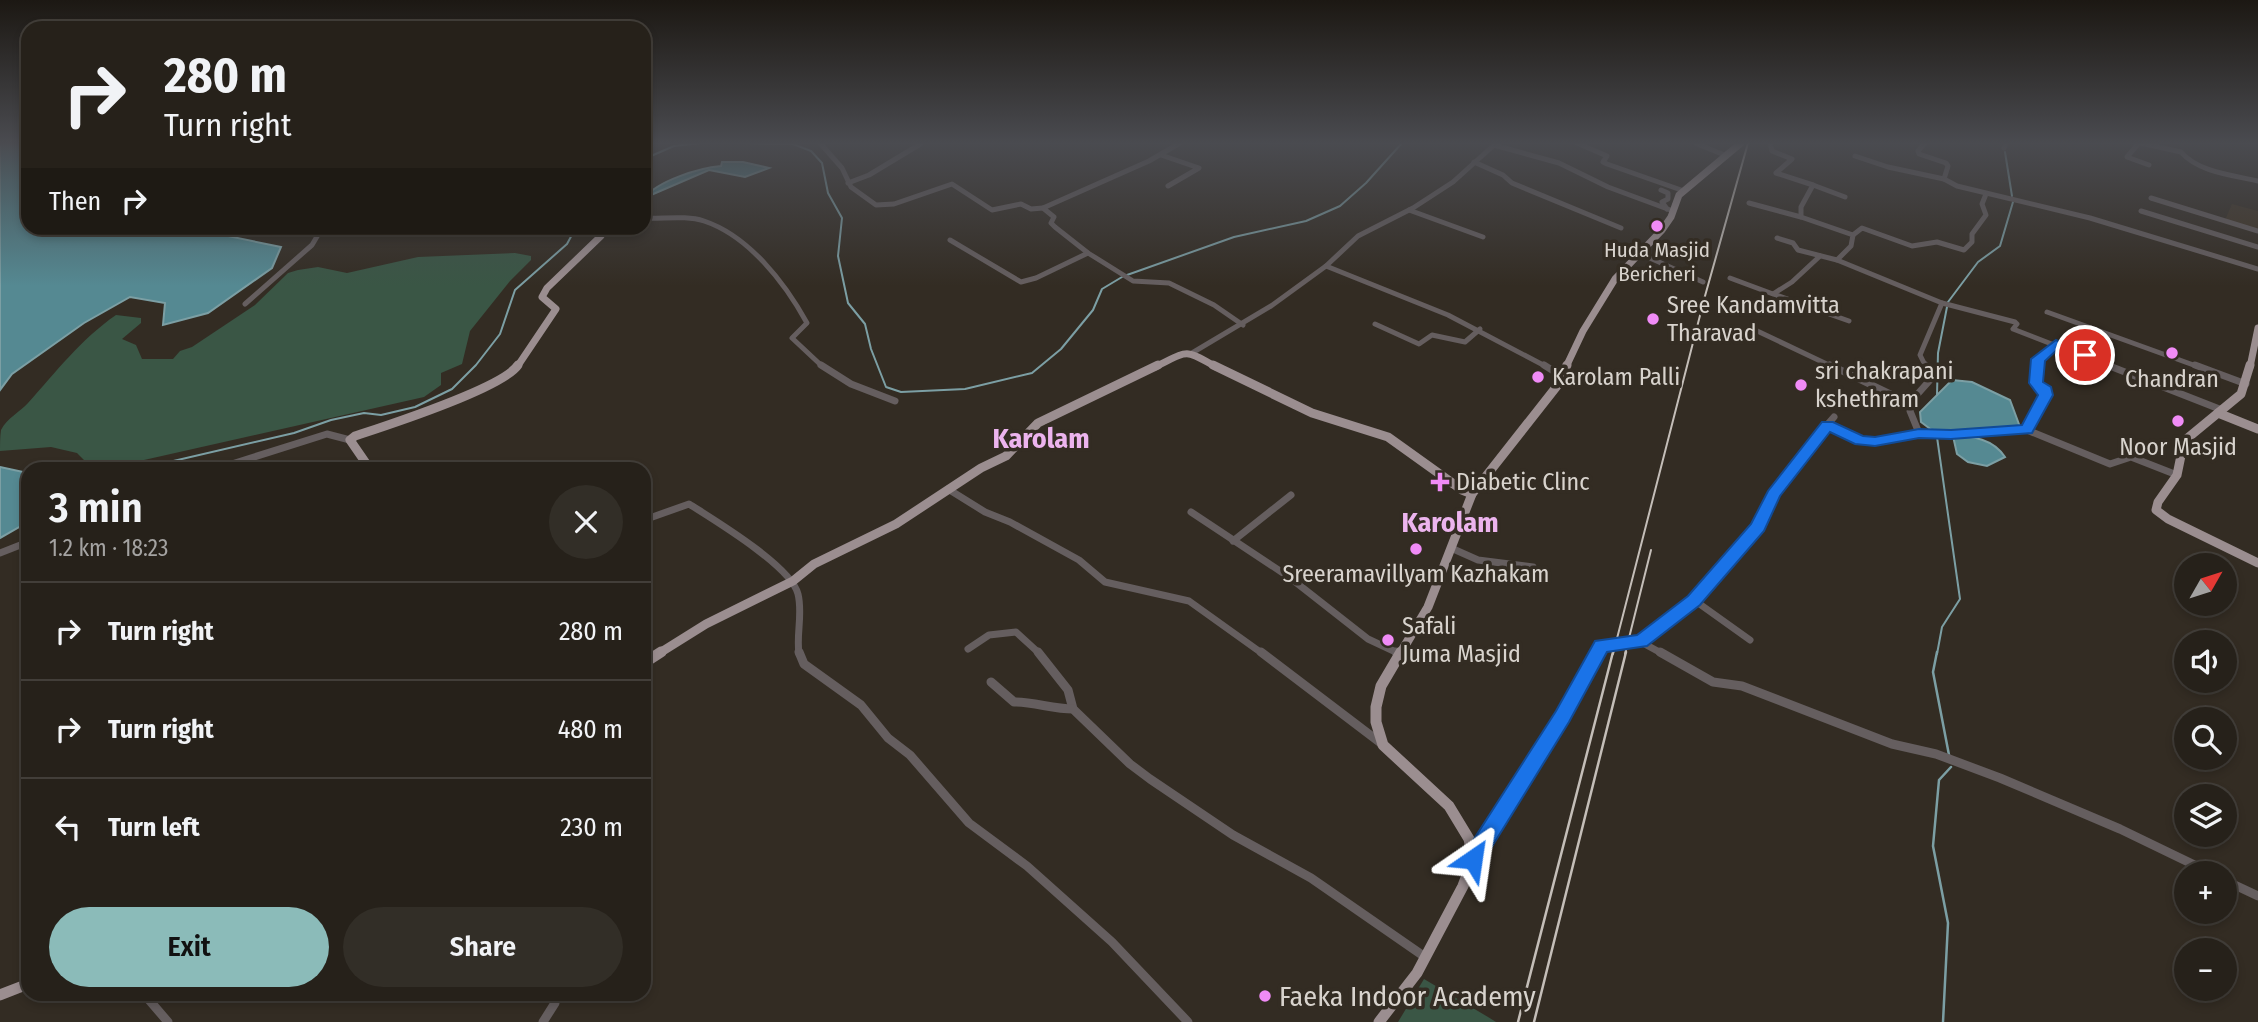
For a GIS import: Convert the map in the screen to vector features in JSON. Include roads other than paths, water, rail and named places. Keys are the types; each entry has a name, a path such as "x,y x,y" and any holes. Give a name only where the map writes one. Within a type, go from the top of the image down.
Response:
{"main road":[{"path":"1379,1022 1417,973 1463,886 1473,859 1464,829 1449,806 1383,745 1376,722 1381,686 1428,607 1472,494 1563,377 1583,331 1615,279 1662,230 1679,195 1684,191"},
{"path":"365,462 350,440 367,430 428,412 474,393 515,370 556,309 542,297 543,293 563,269 600,235"},
{"path":"2258,328 2246,384 2241,394 2183,441 2177,475 2158,502 2156,510 2258,563"},
{"path":"651,659 706,624 793,581 814,565 897,524 948,489 1006,456 1038,423 1180,355 1192,353 1312,413 1388,437 1472,494"},
{"path":"2220,411 2258,429"},
{"path":"0,995 21,987"}],"street":[{"path":"855,191 876,205 894,204 933,191"},
{"path":"963,191 992,209 1021,204 1031,209 1043,208 1086,191"},
{"path":"1192,353 1243,325 1326,266 1358,236 1409,210 1439,191"},
{"path":"1531,191 1621,228"},
{"path":"1617,191 1670,212"},
{"path":"1663,191 1668,193 1668,199 1662,202 1670,212"},
{"path":"1801,217 1801,206 1810,191"},
{"path":"1828,191 1845,197"},
{"path":"1974,191 2090,218 2258,269"},
{"path":"1837,260 1851,246 1853,235 1862,228 1912,246 1937,242 1964,250 1972,242 1972,234 1984,218 1986,212 1982,204 1986,194"},
{"path":"2151,198 2258,231"},
{"path":"1749,203 1853,235"},
{"path":"1043,208 1054,217 1051,223 1088,253 1136,282 1159,280 1187,290 1243,325"},
{"path":"1409,210 1483,237"},
{"path":"2141,211 2258,247"},
{"path":"651,218 703,220 733,237 762,259 802,314 807,323 792,338 802,350 849,385 895,401"},
{"path":"246,304 312,245 317,235"},
{"path":"1777,238 1793,243 1795,249 1837,260 1946,304 2011,321 2017,324 2013,329 2220,411"},
{"path":"950,240 1021,282 1036,278 1088,253"},
{"path":"1639,253 1703,282"},
{"path":"1773,294 1792,282 1820,256"},
{"path":"1326,266 1480,329 1525,352 1563,377"},
{"path":"1730,278 1849,321"},
{"path":"1919,433 1910,422 1908,410 1931,379 1920,355 1946,304"},
{"path":"2047,312 2246,384"},
{"path":"1375,324 1419,344 1432,335 1465,342 1480,329"},
{"path":"1753,329 1912,404"},
{"path":"2027,430 2046,395 2046,390 2036,383 2038,359 2056,344"},
{"path":"1473,859 1563,716 1601,646 1641,642 1694,600 1758,527 1773,495 1835,417"},
{"path":"1827,425 1860,440 1875,442 1919,433 1951,435 2027,430 2110,464 2131,457 2177,475"},
{"path":"238,462 327,434 350,440"},
{"path":"948,489 985,512 1048,541 1079,560 1105,582 1189,601 1254,646 1383,745"},
{"path":"1233,541 1291,495"},
{"path":"651,518 690,504 738,535 793,581 798,590 801,610 797,646 799,659 861,705 888,738 910,755 969,823 1027,866 1112,942 1188,1022"},
{"path":"1191,512 1289,578 1368,639 1400,654"},
{"path":"0,553 21,545"},
{"path":"1451,548 1454,552 1474,558 1518,568 1533,566"},
{"path":"1694,600 1750,640"},
{"path":"968,649 989,635 1016,632 1056,672 1072,695 1075,702 1073,709"},
{"path":"1641,642 1713,682 1742,686 1892,744 1936,754 2000,778 2120,829 2186,861"},
{"path":"991,682 1014,702 1033,702 1060,709 1070,706 1130,764 1150,779 1246,843 1271,854 1311,878 1425,957"},
{"path":"2237,886 2258,896"},
{"path":"148,1001 168,1022"},
{"path":"544,1022 555,1001"}],"water":[{"path":"0,191 21,191 21,235 223,235 281,247 272,268 208,313 163,325 165,303 130,297 84,323 12,374 0,390"},
{"path":"1952,380 1972,382 2010,400 2020,427 2002,431 1933,431 1921,422 1920,412"},
{"path":"1953,436 1989,442 2005,457 1987,466 1968,462 1957,454"},
{"path":"0,467 21,472 21,526 0,538"}],"waterway":[{"path":"828,191 842,218 838,256 848,303 865,324 871,349 886,387 901,392 965,389 1032,373 1061,349 1093,310 1102,289 1122,277"},
{"path":"1127,275 1234,237 1306,221 1340,206 1357,191"},
{"path":"2011,191 2012,196"},
{"path":"1948,302 1978,262 2000,246 2013,202"},
{"path":"169,462 294,433 331,420 364,413 381,415 415,407 452,389 476,365 500,334 515,290 567,244 572,235"},
{"path":"1937,395 1938,353 1947,307"},
{"path":"1937,437 1960,599 1942,627 1937,654"},
{"path":"1937,652 1933,672 1949,755"},
{"path":"1943,1022 1948,923 1933,846 1939,780 1951,767"}],"railway":[{"path":"1613,654 1735,191"},
{"path":"1625,654 1651,550"},
{"path":"1518,1022 1613,652"},
{"path":"1534,1022 1626,652"}],"place":[{"name":"Huda Masjid Bericheri","path":"1657,226"},
{"name":"Sree Kandamvitta Tharavad","path":"1653,319"},
{"name":"Chandran","path":"2172,353"},
{"name":"Karolam Palli","path":"1538,377"},
{"name":"sri chakrapani kshethram","path":"1801,385"},
{"name":"Noor Masjid","path":"2178,421"},
{"name":"Diabetic Clinc","path":"1440,482"},
{"name":"Sreeramavillyam Kazhakam","path":"1416,549"},
{"name":"Safali Juma Masjid","path":"1388,640"},
{"name":"Faeka Indoor Academy","path":"1265,996"}],"district":[{"name":"Karolam","path":"1041,438"},
{"name":"Karolam","path":"1450,522"}]}
